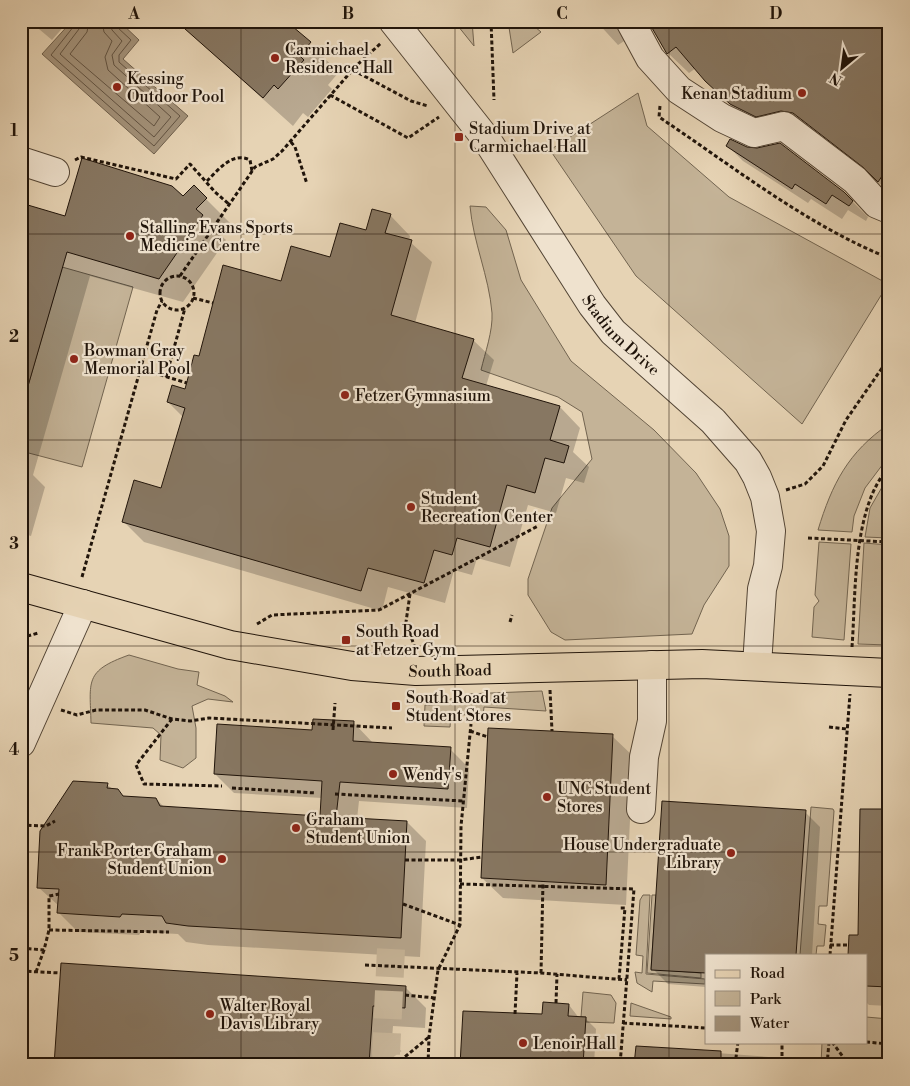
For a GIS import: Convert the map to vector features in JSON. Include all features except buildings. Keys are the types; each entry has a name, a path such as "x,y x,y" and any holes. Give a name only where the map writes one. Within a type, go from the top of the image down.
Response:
{"main road":[{"name":"South Road","path":"21,587 230,645 352,666 416,671 652,665 757,665 889,673"}],"street":[{"path":"630,21 650,58 679,90 722,118 754,133 784,126 855,180 877,204 889,208"},
{"name":"Stadium Drive","path":"388,31 487,140 597,312 613,332 712,421 748,461 765,497 771,531 768,566 762,589 757,665"},
{"path":"21,161 55,172"},
{"path":"21,743 84,604"},
{"path":"641,809 644,757 652,721 652,665"}],"path":[{"path":"491,21 494,100"},
{"path":"82,577 157,310 162,301 160,290 163,283 169,278 180,276 255,167 273,159 291,142 388,31"},
{"path":"353,70 411,102 436,108"},
{"path":"679,90 661,101 659,117 784,202 869,250 889,258"},
{"path":"330,96 408,138 441,115"},
{"path":"291,142 295,147 307,184"},
{"path":"55,172 81,157 176,179 190,164 215,192 230,204"},
{"path":"207,181 227,162 238,158 250,160 252,172"},
{"path":"166,377 185,307 193,298 192,285 180,276"},
{"path":"193,298 213,303"},
{"path":"162,301 171,308 185,307"},
{"path":"765,497 805,484 816,474 833,450 846,420 889,358"},
{"path":"141,370 187,383"},
{"path":"852,648 860,540 867,505 872,493 889,467"},
{"path":"254,626 272,615 379,610 538,526"},
{"path":"808,538 889,542"},
{"path":"410,593 406,622 416,648"},
{"path":"510,622 512,615"},
{"path":"21,638 38,634"},
{"path":"550,690 554,720 552,731"},
{"path":"830,954 850,694"},
{"path":"333,730 336,703"},
{"path":"58,709 77,715 96,710 145,710 172,719 190,721 209,718 392,728"},
{"path":"172,719 136,765 144,784 222,786"},
{"path":"428,1065 429,1037 438,970 460,924 460,860 463,801 467,778 471,724"},
{"path":"829,727 847,729"},
{"path":"470,731 488,737"},
{"path":"232,788 316,793"},
{"path":"335,794 463,801"},
{"path":"21,825 46,826 55,821"},
{"path":"405,860 460,860 482,857"},
{"path":"460,884 544,883 634,889 620,1065"},
{"path":"541,973 544,883"},
{"path":"36,972 49,930 49,896 59,894"},
{"path":"403,904 460,924"},
{"path":"618,979 624,908 620,908"},
{"path":"49,930 169,932"},
{"path":"830,945 848,945"},
{"path":"21,948 44,950"},
{"path":"365,965 438,970 541,973 627,980"},
{"path":"21,971 60,973"},
{"path":"515,1014 517,973"},
{"path":"556,1003 557,974"},
{"path":"405,995 435,998"},
{"path":"623,1023 705,1028"},
{"path":"395,1065 429,1037"},
{"path":"868,1042 889,1044"},
{"path":"735,1065 738,1044"},
{"path":"782,1044 782,1056"},
{"path":"826,1065 830,1044"},
{"path":"832,1044 849,1065"}],"green space":[{"path":"454,21 472,21 474,46"},
{"path":"508,21 528,21 541,32 513,53"},
{"path":"638,93 647,126 729,197 888,284 802,424 636,276 550,150"},
{"path":"470,206 486,207 506,230 521,280 571,361 654,430 696,473 720,509 729,536 729,566 704,605 692,634 565,640 551,632 528,595 528,579 552,508 592,459 582,412 558,397 481,370 490,334 492,313 488,286 474,233"},
{"name":"Bowman Gray Memorial Pool","path":"62,267 133,287 82,467 21,451 21,410"},
{"path":"889,424 889,456 865,488 854,516 852,532 818,530 829,498 843,470 863,446"},
{"path":"889,475 889,538 865,537 870,508"},
{"path":"819,542 851,544 844,640 812,637 814,607 819,601 815,595"},
{"path":"864,543 889,545 889,645 858,644"},
{"path":"129,655 178,669 199,672 197,685 225,696 233,702 208,699 192,706 196,728 196,758 183,768 160,760 161,735 153,728 91,723 90,697 93,679 104,666"},
{"path":"542,691 546,711 484,707 483,716 451,714 450,727 424,726 425,705 432,705 466,694"},
{"path":"811,807 833,809 827,906 819,906 818,924 826,925 824,946 817,946 816,954 800,954"},
{"path":"643,895 650,895 646,974 705,979 705,984 653,981 652,992 637,983 635,972 642,973 643,956 636,955 640,900"},
{"path":"652,895 656,895 651,969 701,973 701,978 647,973"},
{"path":"583,992 611,995 616,1003 614,1023 586,1022 586,1017 581,1017"},
{"path":"631,1003 671,1017 671,1019 630,1016"},
{"path":"868,1017 889,1019 889,1065 821,1065 822,1044 868,1044"}],"water":[{"name":"Kessing Outdoor Pool","path":"72,21 119,21 139,40 123,59 188,116 154,154 42,54"}],"tunnel":[{"path":"391,949 386,1054 394,1065"}],"place":[{"name":"Carmichael Residence Hall","path":"275,58"},
{"name":"Kessing Outdoor Pool","path":"117,87"},
{"name":"Kenan Stadium","path":"802,93"},
{"name":"Stadium Drive at Carmichael Hall","path":"459,137"},
{"name":"Stalling Evans Sports Medicine Centre","path":"130,236"},
{"name":"Bowman Gray Memorial Pool","path":"74,359"},
{"name":"Fetzer Gymnasium","path":"345,395"},
{"name":"Student Recreation Center","path":"411,507"},
{"name":"South Road at Fetzer Gym","path":"346,640"},
{"name":"South Road at Student Stores","path":"396,706"},
{"name":"Wendy's","path":"393,774"},
{"name":"UNC Student Stores","path":"547,797"},
{"name":"Graham Student Union","path":"296,828"},
{"name":"House Undergraduate Library","path":"731,853"},
{"name":"Frank Porter Graham Student Union","path":"222,859"},
{"name":"Walter Royal Davis Library","path":"210,1014"},
{"name":"Lenoir Hall","path":"523,1043"}]}
